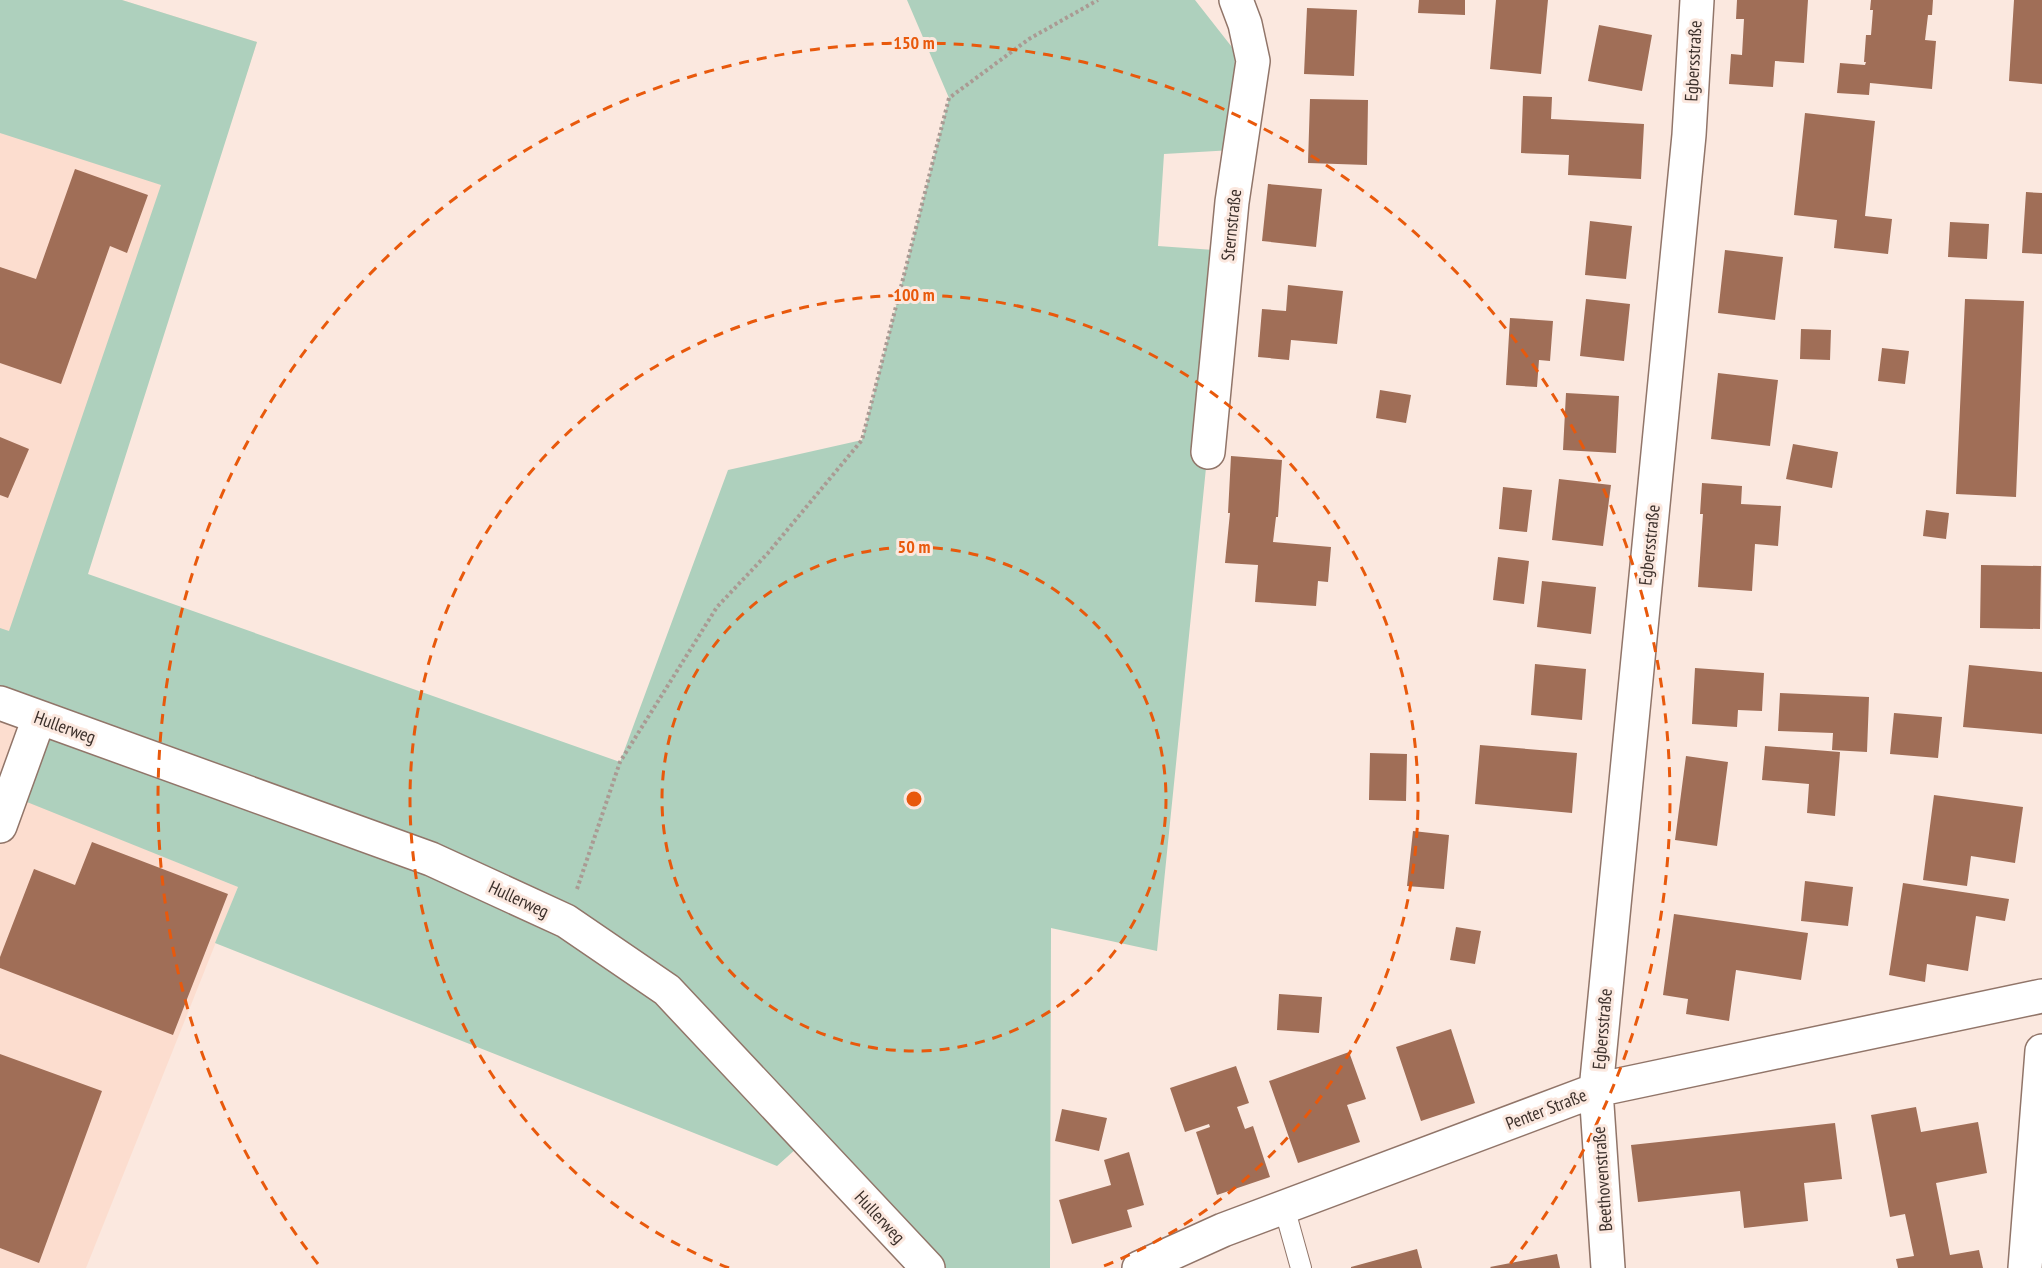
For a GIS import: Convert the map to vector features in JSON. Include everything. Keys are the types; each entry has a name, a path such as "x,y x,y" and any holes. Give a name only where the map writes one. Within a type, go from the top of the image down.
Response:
{"street":[{"name":"Sternstraße","path":"1208,452 1232,202 1252,61 1245,24 1236,0"},
{"name":"Egbersstraße","path":"1596,1090 1689,135 1697,0"},
{"name":"Hullerweg","path":"0,703 431,859 566,921 667,990 928,1268"},
{"path":"0,826 39,717"},
{"name":"Penter Straße","path":"1139,1268 1223,1230 1596,1090 2042,996"},
{"path":"2031,1253 2042,1051"},
{"name":"Beethovenstraße","path":"1596,1090 1608,1268"}],"lane":[{"path":"1284,1207 1301,1268"}],"path":[{"path":"566,921 620,762 717,608 768,553 862,441 949,98 1029,39 1098,0"}],"shaded area":[{"path":"0,0 122,0 257,42 12,795 238,887 86,1268 0,1268"}],"green space":[{"path":"0,0 122,0 257,42 88,574 620,762 728,470 862,440 949,98 907,0 1195,0 1235,51 1233,150 1164,154 1158,246 1228,251 1157,951 1051,928 1050,1268 928,1268 807,1139 777,1166 215,943 238,887 12,796 39,718 0,703 0,628 9,631 161,185 0,133"}],"building":[{"path":"1419,0 1465,0 1465,15 1418,13"},
{"path":"1496,0 1548,0 1541,74 1490,69"},
{"path":"1737,0 1808,0 1804,63 1775,61 1773,87 1729,84 1731,54 1742,55 1744,19 1736,19"},
{"path":"1871,0 1933,0 1932,15 1928,15 1925,40 1936,41 1932,89 1870,83 1869,95 1837,93 1840,63 1865,65 1866,35 1871,35 1873,10 1870,10"},
{"path":"2014,0 2042,0 2042,84 2009,81"},
{"path":"1307,8 1357,10 1354,76 1304,74"},
{"path":"1599,25 1652,35 1642,91 1588,81"},
{"path":"1523,96 1552,97 1551,119 1644,124 1641,179 1568,175 1569,155 1521,153"},
{"path":"1310,99 1368,100 1367,165 1308,163"},
{"path":"1805,113 1875,121 1865,216 1892,219 1888,254 1834,248 1837,220 1794,215"},
{"path":"75,169 148,195 127,253 110,246 61,384 0,363 0,267 36,279"},
{"path":"1268,184 1322,189 1316,247 1262,241"},
{"path":"2026,192 2042,193 2042,254 2022,253"},
{"path":"1590,221 1632,226 1626,279 1585,275"},
{"path":"1950,222 1989,224 1987,259 1948,257"},
{"path":"1725,250 1783,257 1775,320 1718,313"},
{"path":"1288,285 1343,291 1337,344 1291,340 1289,360 1258,357 1262,309 1286,311"},
{"path":"1586,299 1630,304 1624,361 1580,356"},
{"path":"1965,299 2024,301 2016,497 1956,494"},
{"path":"1510,318 1553,321 1550,361 1539,360 1537,387 1506,385"},
{"path":"1801,329 1831,330 1830,360 1800,359"},
{"path":"1882,348 1909,351 1905,384 1878,381"},
{"path":"1718,373 1778,380 1770,446 1711,439"},
{"path":"1380,390 1411,395 1406,423 1376,418"},
{"path":"1566,393 1619,396 1616,453 1563,450"},
{"path":"0,437 29,449 8,498 0,495"},
{"path":"1793,444 1838,452 1832,488 1786,479"},
{"path":"1231,456 1282,460 1278,517 1276,517 1273,542 1331,547 1328,582 1318,581 1316,606 1255,602 1258,565 1225,563 1230,513 1228,513"},
{"path":"1559,479 1611,485 1603,546 1552,540"},
{"path":"1702,483 1742,486 1741,504 1781,506 1778,546 1755,544 1752,591 1698,587 1703,514 1700,514"},
{"path":"1503,487 1532,490 1527,532 1499,529"},
{"path":"1926,510 1949,513 1946,539 1923,536"},
{"path":"1498,557 1529,561 1524,604 1493,600"},
{"path":"1981,565 2041,566 2040,629 1980,628"},
{"path":"1542,581 1596,587 1591,634 1537,627"},
{"path":"1535,664 1586,669 1582,720 1531,715"},
{"path":"1969,665 2042,672 2042,734 1963,727"},
{"path":"1695,668 1764,673 1762,711 1738,710 1737,727 1692,724"},
{"path":"1780,693 1869,697 1867,752 1832,750 1833,733 1778,731"},
{"path":"1894,713 1942,717 1938,758 1890,754"},
{"path":"1480,745 1577,753 1572,813 1475,804"},
{"path":"1765,746 1840,752 1835,816 1807,813 1809,784 1762,780"},
{"path":"1370,753 1407,754 1406,801 1369,800"},
{"path":"1686,756 1728,762 1717,846 1675,840"},
{"path":"1934,795 2023,807 2015,863 1971,856 1967,886 1923,880"},
{"path":"1413,831 1449,835 1444,889 1407,886"},
{"path":"92,842 228,894 173,1035 0,968 0,957 34,869 75,885"},
{"path":"1805,881 1853,887 1848,926 1801,921"},
{"path":"1903,883 2009,899 2005,921 1976,916 1968,971 1927,964 1925,982 1889,975"},
{"path":"1674,914 1808,933 1801,980 1736,970 1729,1021 1686,1014 1688,999 1663,995"},
{"path":"1456,927 1481,931 1475,964 1450,960"},
{"path":"1279,994 1322,997 1319,1033 1277,1030"},
{"path":"1451,1029 1475,1103 1421,1121 1396,1047"},
{"path":"1349,1052 1366,1099 1347,1105 1360,1142 1298,1163 1269,1081"},
{"path":"0,1054 102,1091 39,1263 0,1248"},
{"path":"1236,1066 1249,1103 1237,1107 1245,1129 1253,1126 1270,1177 1217,1195 1196,1132 1210,1127 1209,1124 1185,1132 1170,1088"},
{"path":"1916,1107 1921,1132 1978,1122 1987,1173 1936,1183 1950,1255 1979,1250 1983,1268 1898,1268 1896,1259 1914,1256 1905,1214 1890,1217 1871,1115"},
{"path":"1062,1109 1107,1118 1099,1151 1055,1141"},
{"path":"1835,1123 1842,1179 1804,1183 1808,1221 1744,1228 1740,1191 1638,1202 1631,1145"},
{"path":"1129,1152 1144,1205 1127,1210 1132,1227 1072,1244 1059,1200 1111,1185 1104,1160"},
{"path":"1417,1249 1422,1268 1351,1268 1351,1267"},
{"path":"1557,1254 1560,1268 1490,1267"}]}
